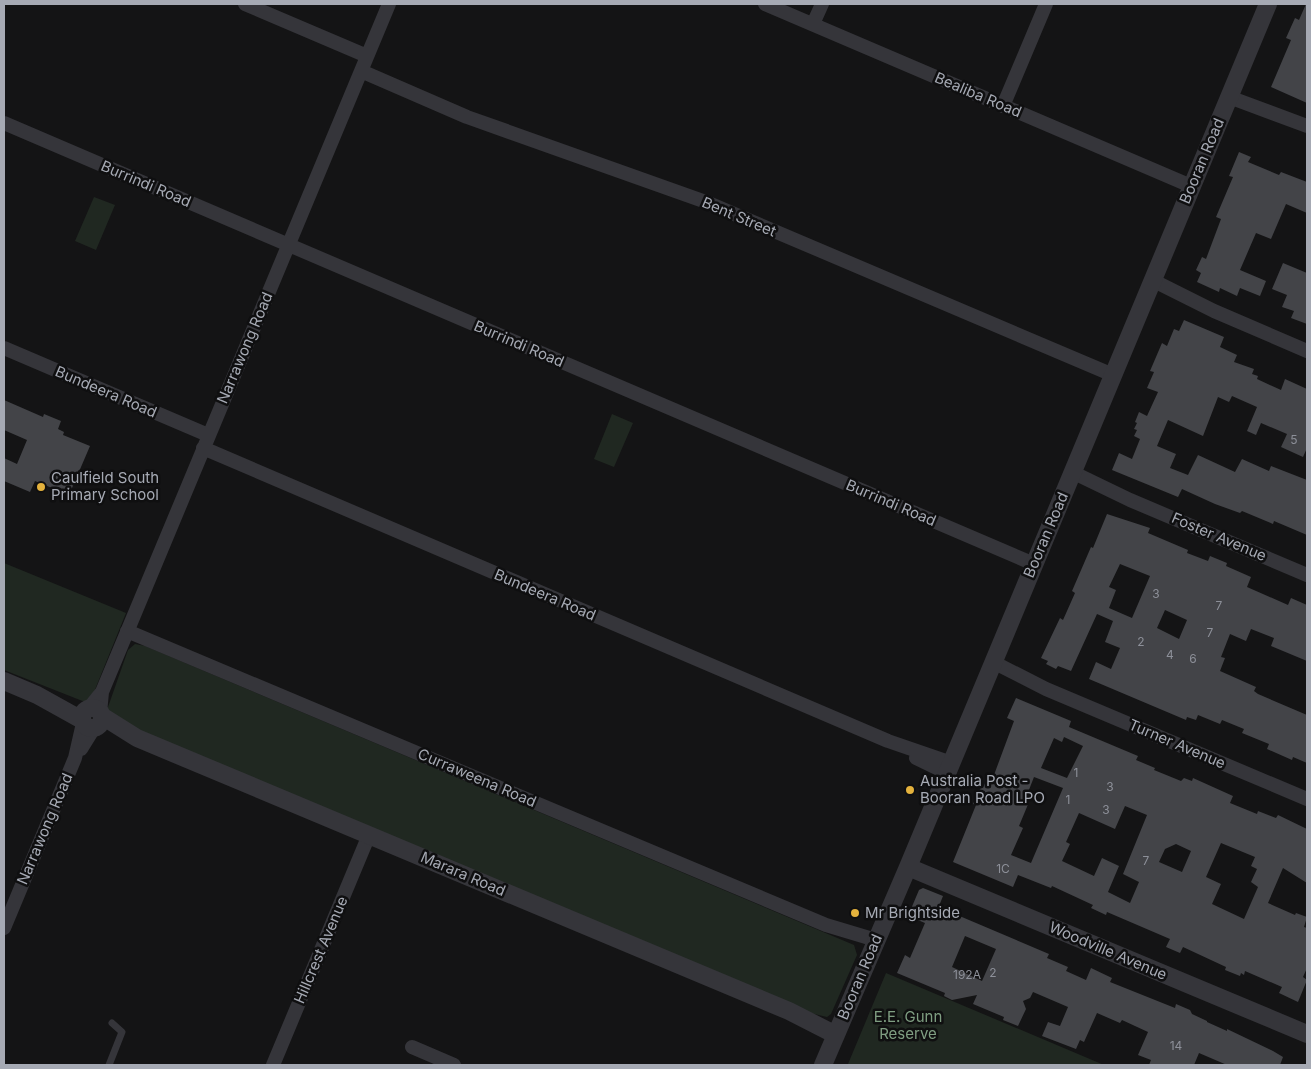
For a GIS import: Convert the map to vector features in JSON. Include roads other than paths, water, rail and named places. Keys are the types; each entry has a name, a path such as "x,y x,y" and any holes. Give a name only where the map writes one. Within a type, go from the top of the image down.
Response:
{"street":[{"path":"245,4 367,56"},
{"name":"Narrawong Road","path":"5,921 92,718 208,435 389,4"},
{"name":"Bealiba Road","path":"765,4 1191,186"},
{"path":"813,24 822,4"},
{"path":"1003,106 1046,4"},
{"name":"Booran Road","path":"825,1065 837,1031 908,867 1268,4"},
{"name":"Bent Street","path":"361,71 467,116 706,202 1113,375"},
{"path":"1230,93 1307,126"},
{"name":"Burrindi Road","path":"4,123 1034,564"},
{"path":"1150,284 1307,351"},
{"name":"Bundeera Road","path":"4,348 208,435"},
{"name":"Bundeera Road","path":"203,448 949,768"},
{"name":"Foster Avenue","path":"1071,476 1087,488 1130,500 1307,575"},
{"name":"Curraweena Road","path":"128,631 874,945"},
{"name":"Turner Avenue","path":"991,666 1307,799"},
{"name":"Marara Road","path":"4,681 837,1031"},
{"name":"Hillcrest Avenue","path":"272,1065 369,835"},
{"name":"Woodville Avenue","path":"908,867 1307,1034"},
{"path":"412,1047 454,1065"}],"lane":[{"path":"110,1065 122,1032 112,1023"}],"place":[{"name":"Caulfield South Primary School","path":"41,487"},
{"name":"Australia Post - Booran Road LPO","path":"910,790"},
{"name":"Mr Brightside","path":"855,913"}],"park label":[{"name":"E.E. Gunn Reserve","path":"908,1026"}]}
